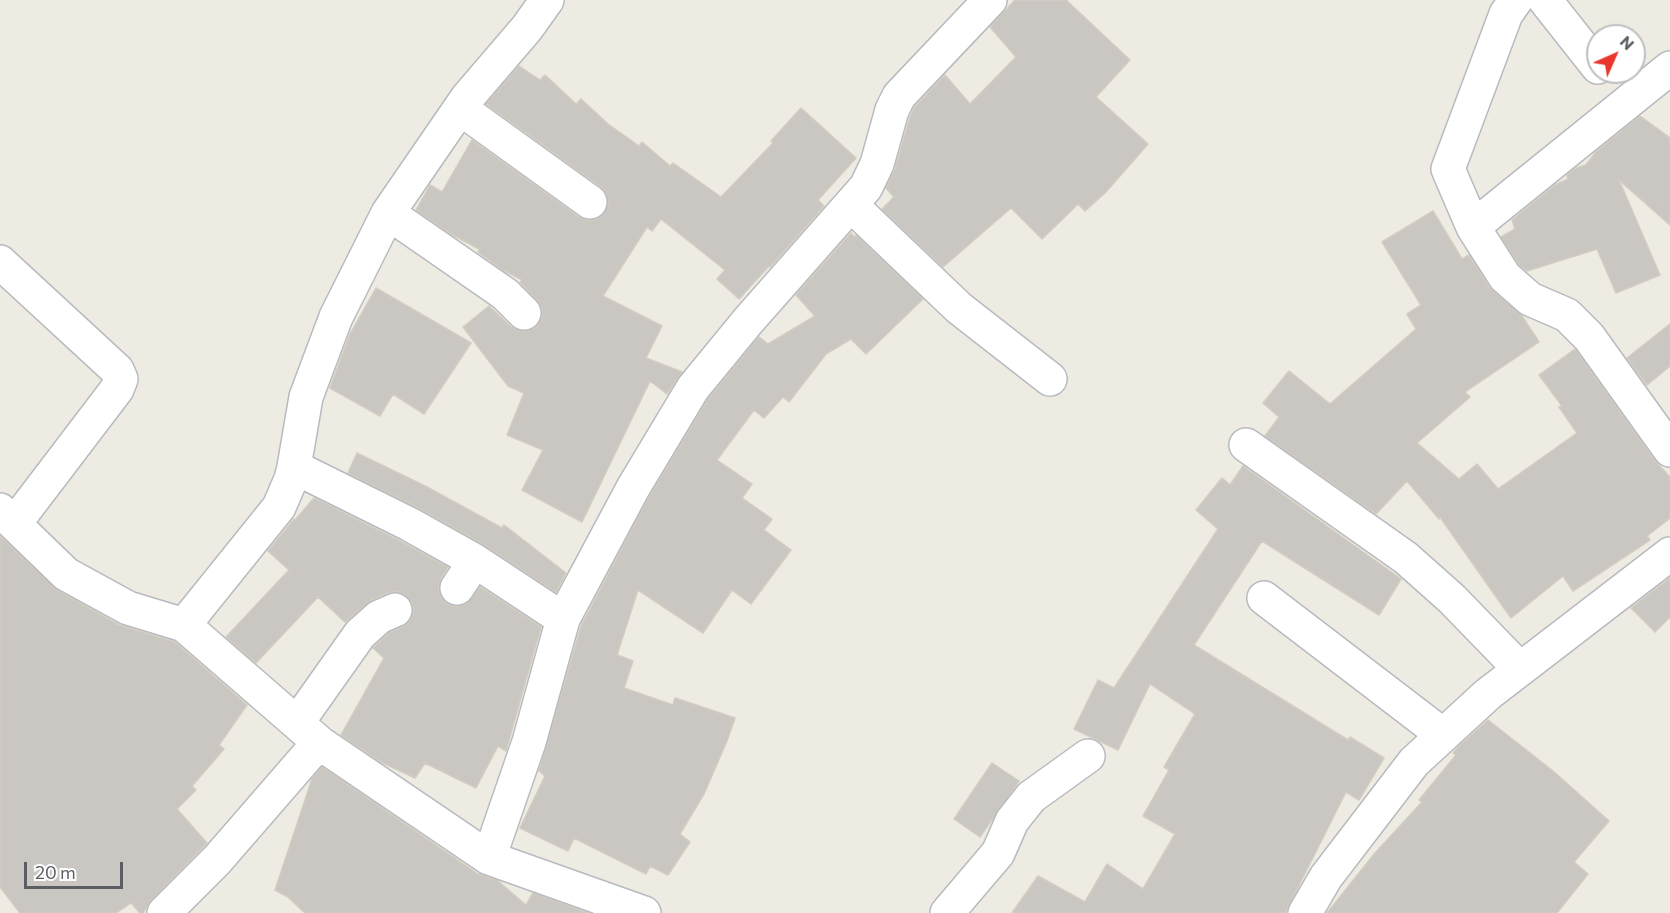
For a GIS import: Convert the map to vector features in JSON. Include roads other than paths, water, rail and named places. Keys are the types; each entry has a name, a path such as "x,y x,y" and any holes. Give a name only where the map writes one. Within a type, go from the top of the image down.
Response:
{"street":[{"path":"184,625 279,507 294,467 309,387 336,317 388,213 467,98 527,28 547,0"},
{"path":"489,858 529,742 563,619 633,488 693,388 748,321 866,188 877,164 892,110 899,96 990,0"},
{"path":"1516,0 1506,15 1448,170 1473,227 1505,277 1530,298 1567,315 1589,337 1670,450"},
{"path":"1545,0 1586,52"},
{"path":"1473,227 1670,68"},
{"path":"1611,84 1626,103"},
{"path":"461,109 590,202"},
{"path":"851,205 959,308 1050,379"},
{"path":"388,213 505,294 524,313"},
{"path":"0,262 117,370 121,379 117,389 7,516 66,574 128,608 184,625 309,734 489,858 642,913"},
{"path":"1246,445 1406,558 1452,599 1520,669"},
{"path":"294,467 409,524 475,561 563,619"},
{"path":"1305,913 1326,878 1413,762 1488,694 1669,556"},
{"path":"457,588 475,561"},
{"path":"1264,598 1443,735"},
{"path":"164,913 217,860 309,754 309,734 360,634 379,617 395,610"},
{"path":"947,913 998,852 1012,821 1031,797 1088,756"}]}
